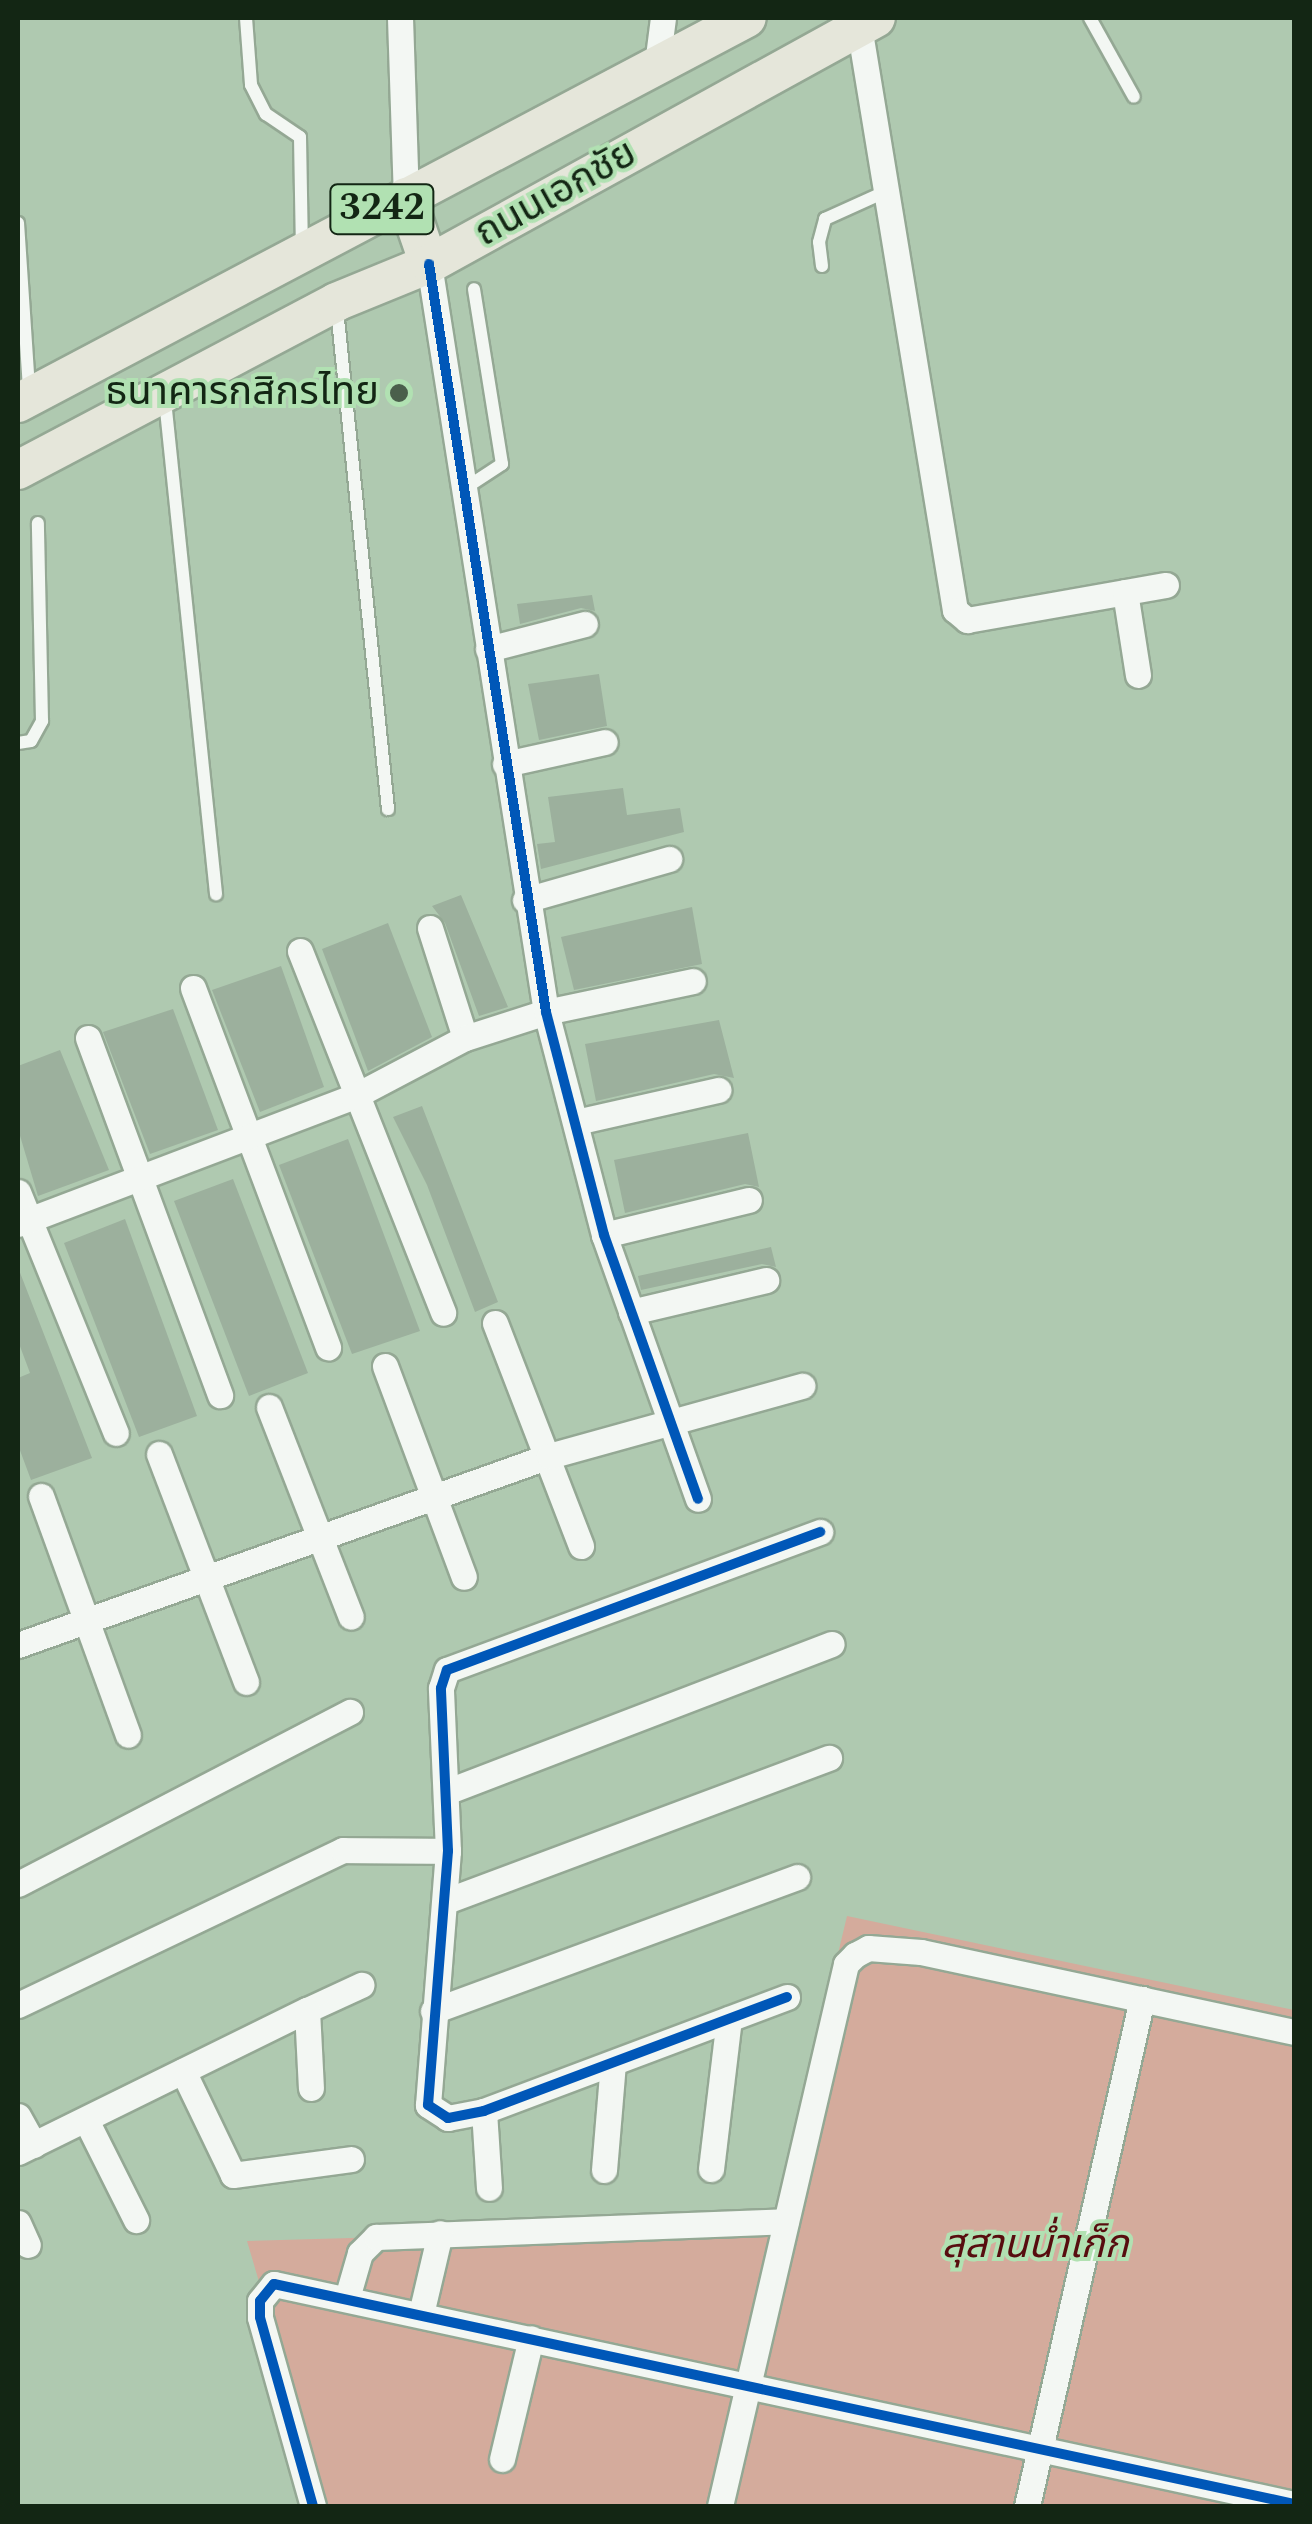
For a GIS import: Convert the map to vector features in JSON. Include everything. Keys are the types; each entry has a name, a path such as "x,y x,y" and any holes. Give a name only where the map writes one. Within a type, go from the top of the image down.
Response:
{"main road":[{"name":"ถนนเอกชัย","path":"23,400 748,18"},
{"name":"ถนนเอกชัย","path":"18,470 336,302 430,264 868,22"},
{"path":"406,197 430,264"}],"street":[{"path":"400,18 406,197"},
{"path":"657,64 663,18"},
{"path":"868,22 955,610 967,620 1166,585"},
{"path":"430,264 467,487 525,900 546,1012 604,1234 698,1499"},
{"path":"1125,592 1138,676"},
{"path":"488,648 585,624"},
{"path":"506,764 605,742"},
{"path":"525,900 669,858"},
{"path":"430,928 465,1038"},
{"path":"300,951 353,1097 444,1313"},
{"path":"23,1222 353,1097 465,1038 546,1012 692,981"},
{"path":"193,988 245,1138 328,1348"},
{"path":"88,1038 135,1180 220,1394"},
{"path":"576,1122 718,1090"},
{"path":"18,1192 23,1222 116,1433"},
{"path":"604,1234 749,1200"},
{"path":"631,1312 766,1280"},
{"path":"495,1324 582,1546"},
{"path":"386,1366 464,1576"},
{"path":"18,1645 315,1534 438,1498 549,1456 670,1419 802,1386"},
{"path":"269,1408 315,1534 351,1617"},
{"path":"159,1454 201,1577 246,1682"},
{"path":"41,1496 83,1620 128,1734"},
{"path":"786,1997 484,2111 448,2118 428,2105 433,2011 446,1902 448,1851 441,1688 447,1670 820,1532"},
{"path":"446,1792 832,1644"},
{"path":"18,1884 350,1712"},
{"path":"446,1902 829,1758"},
{"path":"18,2005 343,1850 448,1851"},
{"path":"433,2011 797,1877"},
{"path":"720,2506 846,1964 855,1955 868,1948 920,1952 1294,2032"},
{"path":"18,2116 26,2149 361,1985"},
{"path":"1027,2506 1142,1999"},
{"path":"308,2010 311,2088"},
{"path":"711,2169 728,2019"},
{"path":"604,2170 614,2063"},
{"path":"184,2071 233,2175 350,2159"},
{"path":"484,2111 490,2188"},
{"path":"86,2120 136,2220"},
{"path":"347,2298 368,2242 440,2234 786,2221"},
{"path":"421,2314 440,2234"},
{"path":"313,2506 260,2301 274,2284 1294,2504"},
{"path":"502,2458 531,2338"}],"lane":[{"path":"246,18 251,86 266,114 300,137 302,251"},
{"path":"1090,18 1134,97"},
{"path":"822,266 818,242 825,218 890,191"},
{"path":"18,223 23,400"},
{"path":"467,487 502,464 474,289"},
{"path":"336,302 388,809"},
{"path":"164,392 216,894"},
{"path":"18,743 31,741 42,722 38,524"}],"green space":[{"name":"สุสานน่ำเก็ก","path":"847,1916 1294,2010 1294,2506 325,2506 247,2241 773,2226"}],"building":[{"path":"592,595 595,611 581,608 520,624 517,604"},
{"path":"599,674 607,726 539,740 528,684"},
{"path":"623,788 627,815 680,808 684,832 541,869 537,844 555,842 548,797"},
{"path":"461,895 508,1007 479,1016 445,923 432,906"},
{"path":"692,907 702,964 574,990 561,937"},
{"path":"388,923 432,1037 368,1071 322,949"},
{"path":"281,966 324,1087 260,1112 212,990"},
{"path":"173,1009 218,1130 150,1154 103,1032"},
{"path":"719,1020 734,1078 714,1074 596,1101 585,1044"},
{"path":"60,1050 109,1170 38,1196 18,1129 18,1066"},
{"path":"422,1106 498,1302 475,1312 427,1185 393,1117"},
{"path":"748,1133 759,1187 745,1184 625,1213 614,1160"},
{"path":"348,1139 420,1331 352,1354 279,1165"},
{"path":"233,1179 308,1373 249,1396 174,1201"},
{"path":"125,1219 197,1416 139,1437 64,1243"},
{"path":"771,1247 776,1267 762,1264 641,1290 638,1276"},
{"path":"19,1270 92,1458 31,1480 18,1445 18,1378 30,1373 18,1341"}],"cycle path":[{"path":"429,264 546,1012 604,1235 698,1499"},
{"path":"787,1997 484,2111 448,2118 428,2105 448,1851 441,1688 447,1670 820,1532"},
{"path":"313,2506 260,2317 260,2301 274,2284 1294,2504"}],"place":[{"name":"ธนาคารกสิกรไทย","path":"399,393"}]}
